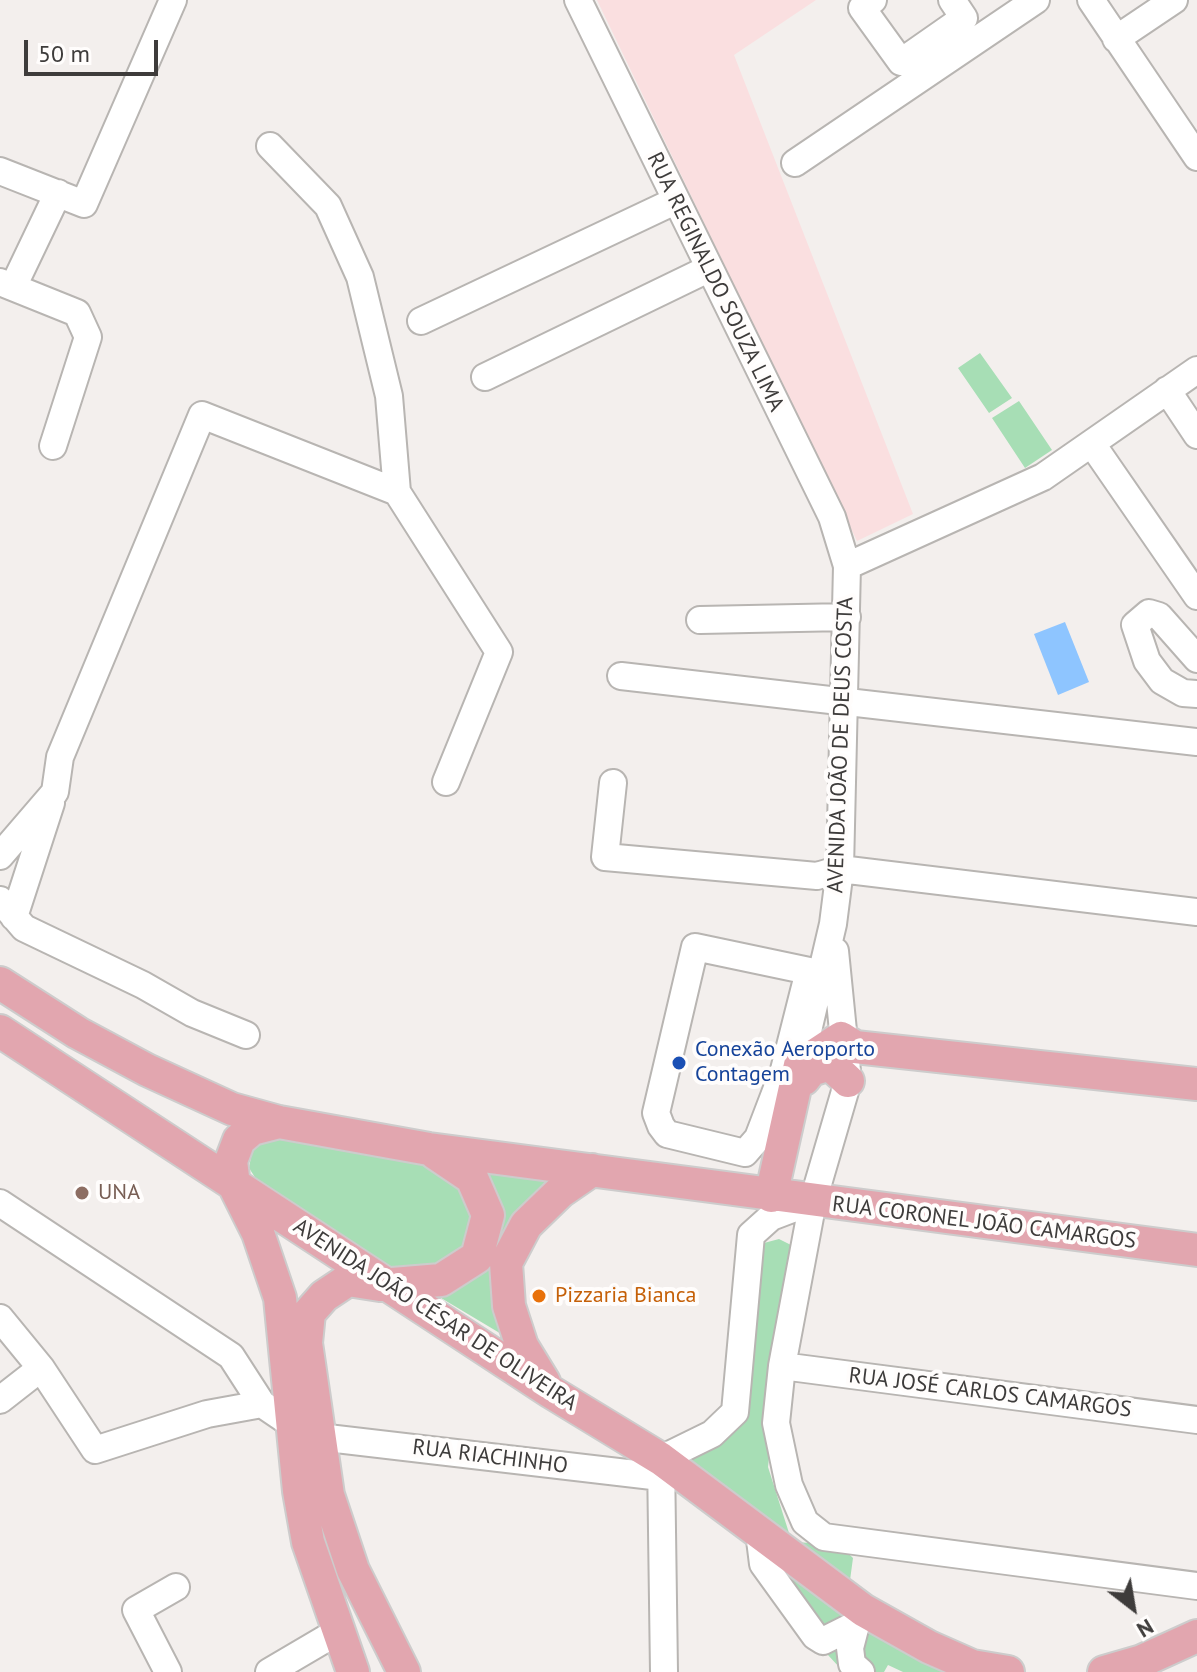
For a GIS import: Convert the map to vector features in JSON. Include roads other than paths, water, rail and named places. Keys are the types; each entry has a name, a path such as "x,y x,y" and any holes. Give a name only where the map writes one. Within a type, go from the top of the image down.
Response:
{"main road":[{"path":"0,983 78,1033 147,1070 232,1109 279,1122 429,1149 771,1196"},
{"name":"AVENIDA JOÃO CÉSAR DE OLIVEIRA","path":"0,1031 759,1532 858,1618"},
{"path":"792,1076 841,1038 855,1047 1197,1084"},
{"path":"792,1076 830,1064 848,1081"},
{"name":"AVENIDA JOÃO DE DEUS COSTA","path":"771,1196 792,1076"},
{"path":"279,1122 252,1129 239,1140 231,1161 234,1185 258,1233 280,1298 306,1431 353,1570 404,1672"},
{"path":"353,1672 308,1542 299,1491 306,1431 309,1313 324,1296 348,1280 388,1285 441,1280 477,1257 485,1237 488,1215 472,1178 429,1149"},
{"path":"551,1392 522,1346 509,1306 506,1263 526,1225 560,1192 592,1170"},
{"name":"RUA CORONEL JOÃO CAMARGOS","path":"771,1196 1197,1250"},
{"path":"858,1618 972,1666 1008,1672"},
{"path":"1104,1672 1142,1661 1197,1636"}],"street":[{"path":"0,171 84,204 173,0"},
{"name":"RUA REGINALDO SOUZA LIMA","path":"578,0 832,517 847,566"},
{"path":"873,0 862,8 901,62 964,18 952,0"},
{"path":"795,163 1036,0"},
{"path":"1091,0 1197,157"},
{"path":"1116,39 1174,0"},
{"path":"270,146 328,206 360,277 389,396 397,492 499,652 446,782"},
{"path":"53,446 88,337 77,313 7,284 58,193"},
{"path":"421,321 675,201"},
{"path":"485,377 708,269"},
{"path":"847,566 1043,477 1197,370"},
{"path":"1167,390 1197,435"},
{"path":"246,1035 192,1013 143,985 24,928 7,909 55,792 60,757 202,415 397,492"},
{"path":"1092,444 1197,596"},
{"name":"AVENIDA JOÃO DE DEUS COSTA","path":"792,1076 833,924 840,869 847,566"},
{"path":"1197,659 1159,616 1149,613 1135,625 1147,661 1162,681 1183,693 1197,694"},
{"path":"700,620 847,617"},
{"path":"621,676 846,699 1197,742"},
{"path":"613,783 605,857 817,876 840,869 1197,912"},
{"path":"0,856 55,792"},
{"name":"AVENIDA JOÃO DE DEUS COSTA","path":"833,924 841,1038 848,1081 813,1201 782,1366 776,1423 789,1485 805,1522 824,1537 1197,1586"},
{"path":"695,947 809,971 792,1076 753,1148 745,1153 667,1134 656,1113 695,947"},
{"path":"693,1185 701,1140"},
{"path":"664,1672 661,1468 712,1434 735,1412 754,1233 771,1217 813,1201"},
{"name":"RUA RIACHINHO","path":"0,1203 231,1356 262,1404 306,1431 661,1468"},
{"path":"754,1233 781,1232 805,1248"},
{"path":"0,1318 41,1368 95,1450 207,1414 262,1404"},
{"name":"RUA JOSÉ CARLOS CAMARGOS","path":"782,1366 1197,1420"},
{"path":"0,1400 41,1368"},
{"path":"759,1532 763,1564 815,1636 823,1641 858,1618"},
{"path":"168,1672 136,1610 176,1587"},
{"path":"858,1618 850,1648 852,1664 861,1672"},
{"path":"269,1672 337,1632"}],"water":[{"path":"1065,622 1089,682 1058,695 1034,634"}],"place":[{"name":"Conexão Aeroporto Contagem","path":"679,1063"},
{"name":"UNA","path":"82,1193"},
{"name":"Pizzaria Bianca","path":"539,1296"}]}
